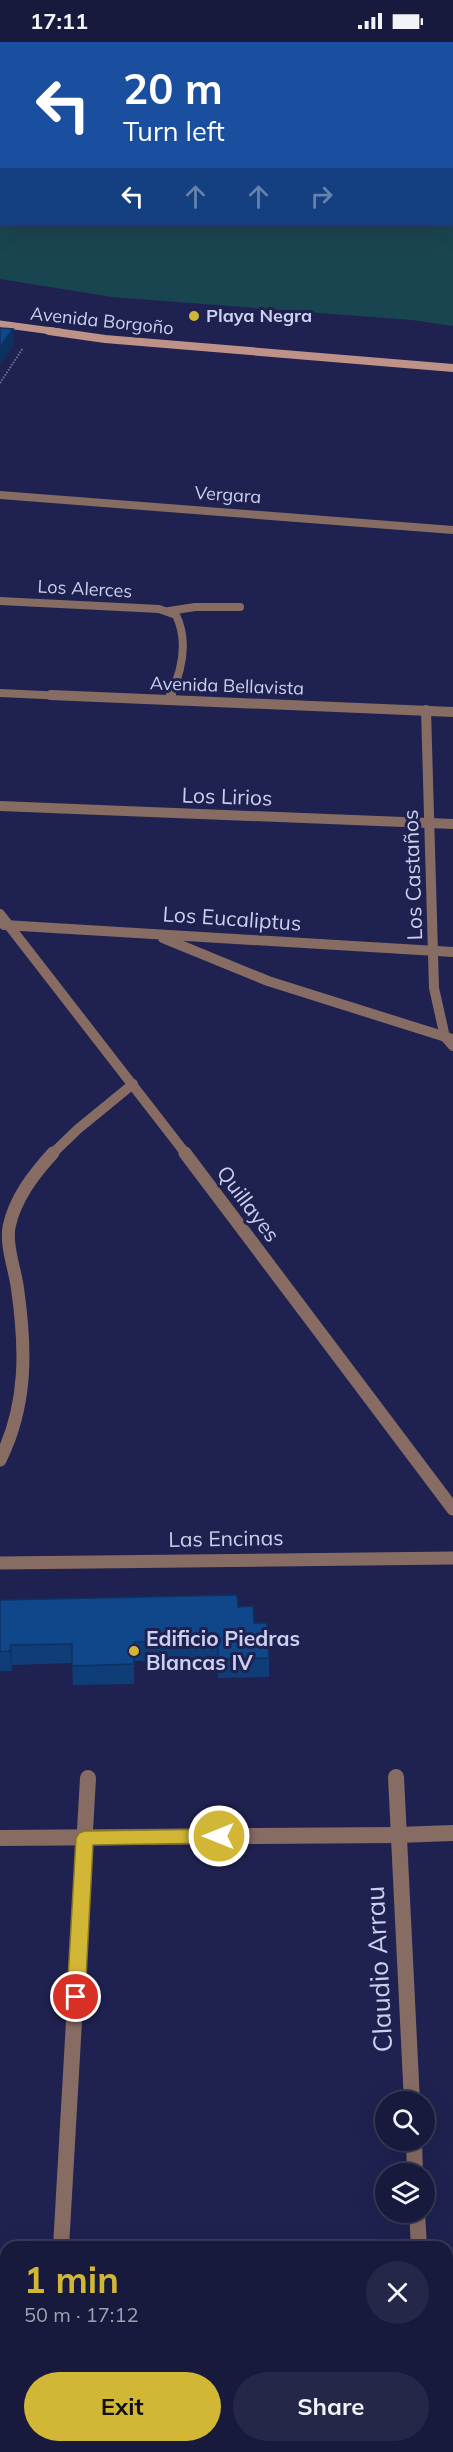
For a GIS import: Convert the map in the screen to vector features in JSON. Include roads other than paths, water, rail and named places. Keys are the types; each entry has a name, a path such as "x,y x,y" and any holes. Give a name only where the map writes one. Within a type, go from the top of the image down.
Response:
{"main road":[{"name":"Avenida Borgoño","path":"0,324 105,339 453,368"}],"street":[{"name":"Vergara","path":"0,495 453,530"},
{"name":"Los Alerces","path":"0,601 169,611 195,607 240,607"},
{"path":"169,611 176,615 183,630 179,679 169,700"},
{"name":"Avenida Bellavista","path":"0,693 453,711"},
{"name":"Los Castaños","path":"426,710 434,988 450,1041"},
{"name":"Los Lirios","path":"0,806 453,824"},
{"name":"Los Eucaliptus","path":"3,922 453,952"},
{"name":"Quillayes","path":"3,922 133,1084 453,1509"},
{"path":"151,933 268,981 450,1041"},
{"path":"0,1460 8,1446 20,1410 23,1367 22,1319 9,1227 22,1194 53,1153 133,1084"},
{"name":"Las Encinas","path":"0,1563 453,1558"},
{"name":"Claudio Arrau","path":"396,1777 411,2091"},
{"path":"62,2241 88,1778"},
{"path":"0,1838 453,1833"},
{"path":"418,2223 419,2241"}],"place":[{"name":"Playa Negra","path":"194,316"},
{"name":"Edificio Piedras Blancas IV","path":"134,1651"}]}
